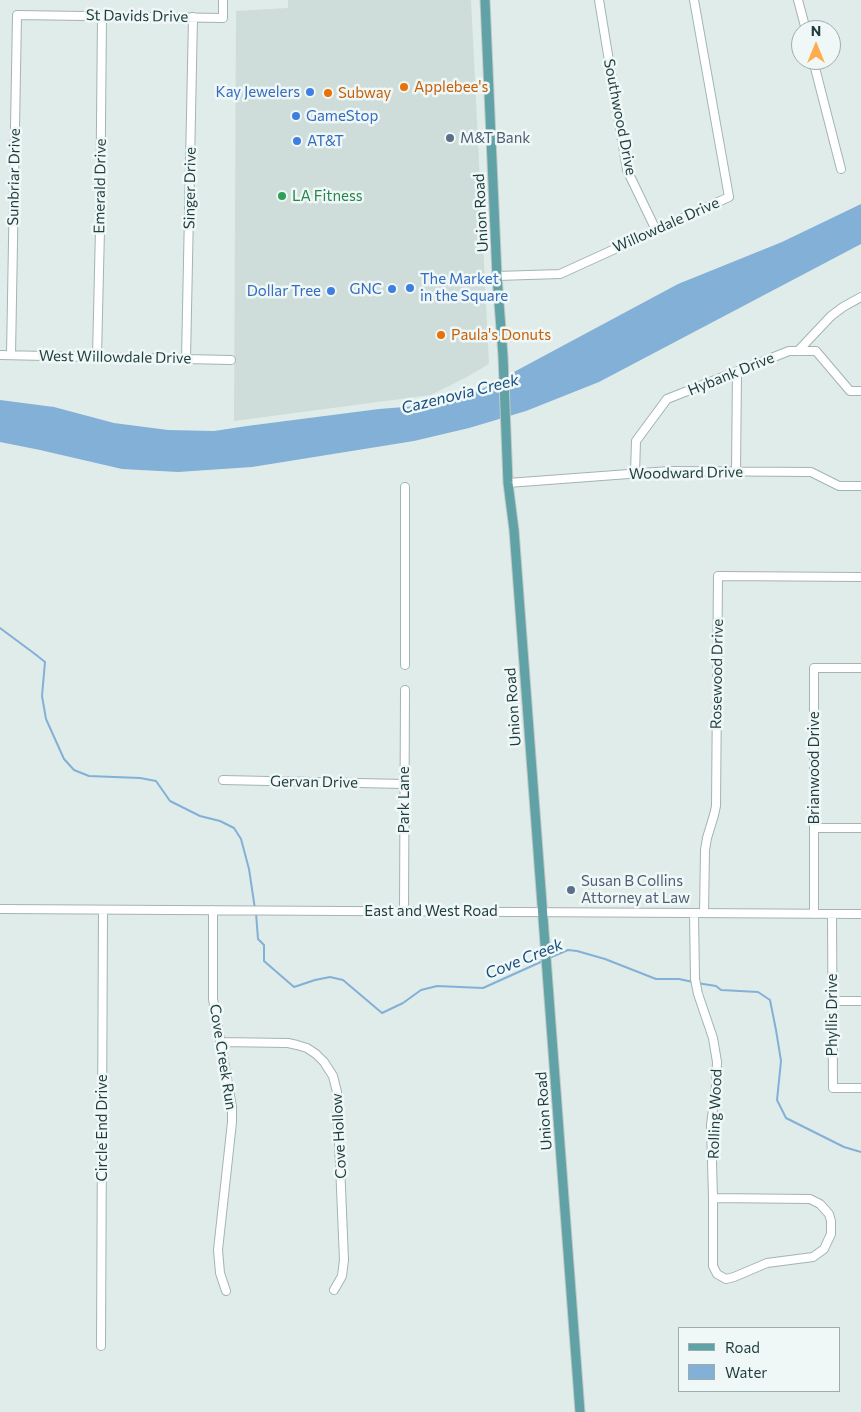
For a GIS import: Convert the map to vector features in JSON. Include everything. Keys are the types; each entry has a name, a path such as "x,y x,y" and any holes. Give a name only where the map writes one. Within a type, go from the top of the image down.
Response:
{"main road":[{"name":"Union Road","path":"485,0 508,483 514,530 580,1412"}],"street":[{"name":"St Davids Drive","path":"33,15 223,18 223,0"},
{"name":"Southwood Drive","path":"599,0 628,170 656,230"},
{"name":"Willowdale Drive","path":"498,276 560,274 729,197 694,0"},
{"path":"798,0 803,20"},
{"name":"Sunbriar Drive","path":"11,355 17,15 33,15"},
{"name":"Emerald Drive","path":"97,356 102,16"},
{"name":"Singer Drive","path":"186,359 193,17"},
{"path":"816,70 841,169"},
{"path":"798,351 831,316 861,297"},
{"name":"Hybank Drive","path":"635,473 636,441 667,399 789,351 816,351 850,391 861,391"},
{"name":"West Willowdale Drive","path":"0,355 231,360"},
{"path":"736,471 737,372"},
{"name":"Woodward Drive","path":"508,483 668,471 736,471 811,472 839,486 861,486"},
{"path":"405,488 405,665"},
{"name":"Rosewood Drive","path":"704,913 705,850 716,806 718,576 861,577"},
{"name":"Brianwood Drive","path":"814,914 814,668 861,668"},
{"name":"Park Lane","path":"404,911 405,690"},
{"name":"Gervan Drive","path":"223,780 404,784"},
{"path":"814,828 861,828"},
{"name":"East and West Road","path":"0,909 861,914"},
{"name":"Circle End Drive","path":"101,1346 103,910"},
{"name":"Cove Creek Run","path":"213,910 212,984 215,1014 232,1107 218,1250 220,1273 226,1291"},
{"name":"Rolling Wood","path":"694,913 695,979 698,994 713,1038 717,1062 711,1125 713,1266 715,1271 721,1277 731,1278 767,1263 813,1256 824,1249 831,1234 831,1221 828,1214 820,1204 810,1199 713,1198"},
{"name":"Phyllis Drive","path":"832,914 833,1088 861,1088"},
{"path":"832,1001 861,1001"},
{"name":"Cove Hollow","path":"220,1042 288,1043 298,1045 316,1054 333,1076 337,1092 344,1260 342,1276 334,1290"}],"shaded area":[{"path":"288,0 471,0 489,364 431,395 234,421 236,11 288,8"}],"water":[{"path":"861,204 861,244 599,382 526,411 469,428 414,441 252,467 178,472 122,469 0,442 0,400 54,407 114,423 168,430 214,431 379,409 430,405 484,388 678,284 782,242"}],"waterway":[{"name":"Cove Creek","path":"0,628 45,662 42,696 46,719 64,759 74,770 89,776 140,778 156,781 170,801 200,816 220,821 234,828 241,839 249,869 255,909"},
{"name":"Cove Creek","path":"256,913 258,939 264,945 264,961 294,987 330,977 343,980 382,1013 403,1003 421,990 437,986 483,988 543,961"},
{"name":"Cove Creek","path":"549,958 568,950 577,951 605,959 656,979 679,979 693,982"},
{"name":"Cove Creek","path":"697,983 716,986 721,990 758,992 770,1000 781,1061 777,1100 786,1118 844,1147 861,1152"}],"place":[{"name":"Applebee's","path":"404,87"},
{"name":"Kay Jewelers","path":"310,92"},
{"name":"Subway","path":"328,93"},
{"name":"GameStop","path":"296,116"},
{"name":"M&T Bank","path":"450,138"},
{"name":"AT&T","path":"297,141"},
{"name":"LA Fitness","path":"282,196"},
{"name":"The Market in the Square","path":"410,288"},
{"name":"GNC","path":"392,289"},
{"name":"Dollar Tree","path":"331,291"},
{"name":"Paula's Donuts","path":"441,335"},
{"name":"Susan B Collins Attorney at Law","path":"571,890"}],"water label":[{"name":"Cazenovia Creek","path":"460,394"}]}
